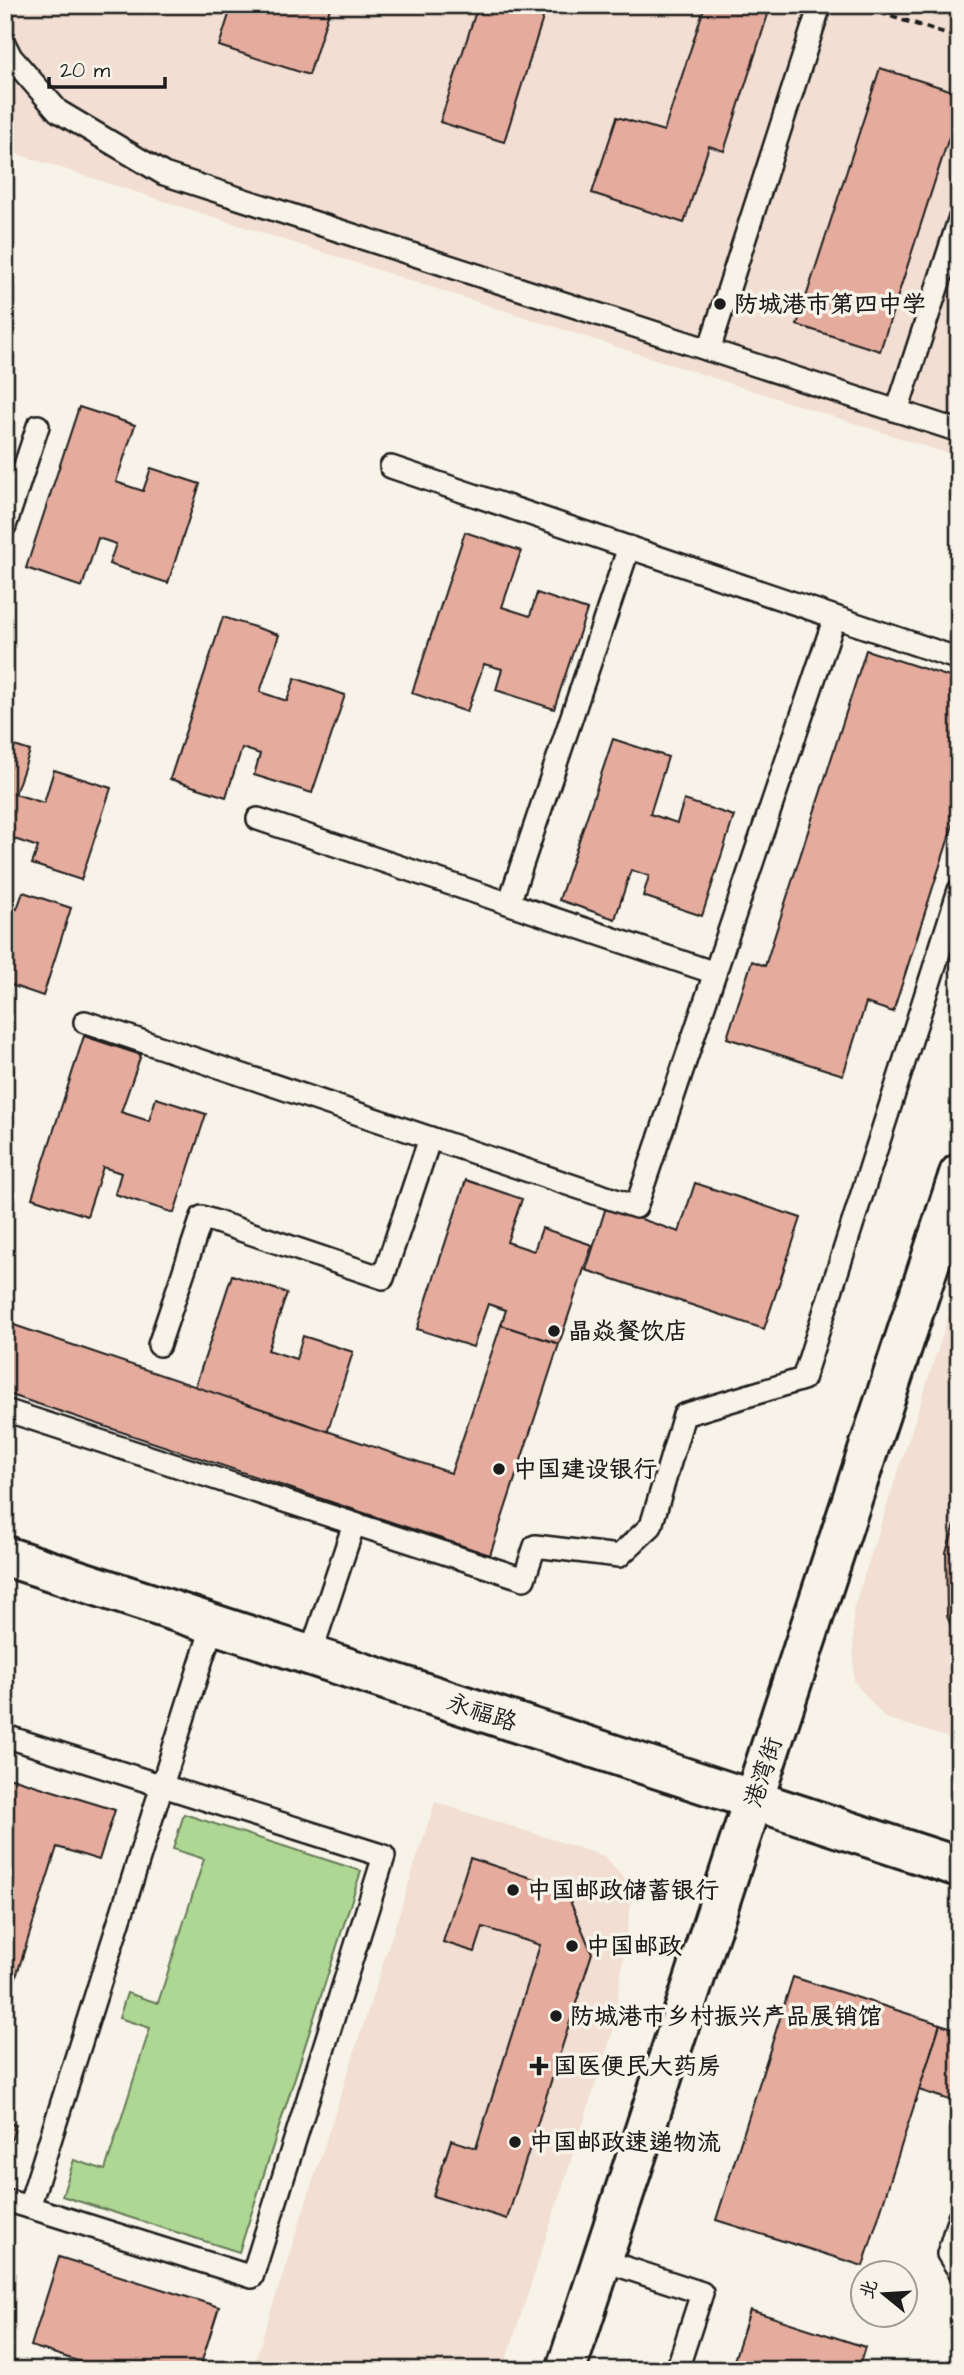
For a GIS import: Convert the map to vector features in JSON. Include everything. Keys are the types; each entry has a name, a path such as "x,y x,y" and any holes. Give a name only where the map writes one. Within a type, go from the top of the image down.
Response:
{"street":[{"name":"港湾街","path":"566,2370 959,1174"},
{"name":"永福路","path":"5,1556 959,1867"}],"lane":[{"path":"709,350 820,5"},
{"path":"5,45 11,57 58,111 164,174 959,431"},
{"path":"897,411 959,220"},
{"path":"5,526 38,426"},
{"path":"391,467 959,659"},
{"path":"509,903 629,547"},
{"path":"85,1021 636,1207 835,617"},
{"path":"258,819 715,973"},
{"path":"5,1410 524,1579 535,1546 619,1556 651,1526 684,1415 803,1379 959,890"},
{"path":"159,1345 202,1217 383,1278 430,1138"},
{"path":"310,1656 354,1524"},
{"path":"29,2207 213,1624"},
{"path":"5,1736 384,1856 252,2277 5,2200"},
{"path":"959,2217 948,2253 959,2271"},
{"path":"602,2260 702,2293 677,2370"}],"path":[{"path":"857,5 959,38"}],"shaded area":[{"name":"防城港市第四中学","path":"5,5 959,5 959,457 5,150"},
{"path":"959,1284 959,1741 885,1718 854,1682 853,1610"},
{"path":"435,1802 604,1856 633,1889 613,2031 503,2370 252,2370"}],"green space":[{"path":"184,1814 361,1871 239,2252 62,2196 74,2160 105,2170 150,2028 119,2018 127,1993 158,2003 204,1859 173,1849"}],"building":[{"path":"232,5 331,5 309,75 219,46"},
{"path":"478,5 547,5 504,142 440,122"},
{"path":"705,5 771,5 724,151 709,146 684,223 592,193 617,117 664,131"},
{"path":"880,68 959,93 959,106 880,351 797,325"},
{"path":"79,407 135,425 116,482 143,491 151,468 200,484 168,583 109,564 116,544 98,538 82,587 26,568"},
{"path":"465,532 521,551 502,607 530,616 537,593 587,610 554,709 496,690 502,669 484,664 467,712 412,693"},
{"path":"223,617 279,635 260,692 287,701 295,678 345,695 312,793 254,775 260,754 242,748 226,797 170,779"},
{"path":"866,650 959,680 959,806 893,1012 866,1003 843,1075 727,1038 752,961 765,966"},
{"path":"613,739 668,757 650,814 677,823 684,800 734,816 702,916 643,896 649,876 631,870 615,919 559,900"},
{"path":"5,743 30,751 15,794 44,803 54,770 111,788 81,880 32,864 38,847 5,836"},
{"path":"23,892 71,908 43,996 5,983 5,905 17,909"},
{"path":"84,1036 141,1055 121,1112 149,1121 156,1098 206,1114 174,1213 115,1194 121,1173 103,1167 87,1216 32,1198"},
{"path":"466,1180 522,1199 507,1242 534,1251 542,1228 592,1245 559,1344 501,1325 506,1310 488,1304 473,1347 417,1329"},
{"path":"695,1183 801,1218 764,1329 586,1270 606,1207 679,1232"},
{"path":"232,1275 287,1293 268,1350 296,1359 303,1336 353,1352 321,1452 262,1432 268,1412 250,1405 234,1455 179,1436"},
{"path":"5,1322 451,1473 501,1325 559,1344 490,1555 5,1393"},
{"path":"959,1513 959,1645 947,1616 946,1552"},
{"path":"8,1777 115,1810 99,1860 57,1847 5,2012 5,1786"},
{"path":"470,1858 565,1889 592,1953 507,2219 433,2196 451,2140 476,2148 540,1945 483,1927 475,1952 443,1942"},
{"path":"793,1977 940,2024 865,2260 848,2261 716,2220"},
{"path":"940,2024 959,2030 959,2103 919,2090"},
{"path":"5,2122 16,2125 5,2159"},
{"path":"59,2257 219,2307 199,2370 106,2370 31,2346"},
{"path":"750,2310 865,2347 858,2370 731,2370"}],"place":[{"name":"防城港市第四中学","path":"720,304"},
{"name":"晶焱餐饮店","path":"554,1331"},
{"name":"中国建设银行","path":"499,1469"},
{"name":"中国邮政储蓄银行","path":"513,1890"},
{"name":"中国邮政","path":"572,1946"},
{"name":"防城港市乡村振兴产品展销馆","path":"556,2016"},
{"name":"国医便民大药房","path":"539,2066"},
{"name":"中国邮政速递物流","path":"515,2142"}]}
